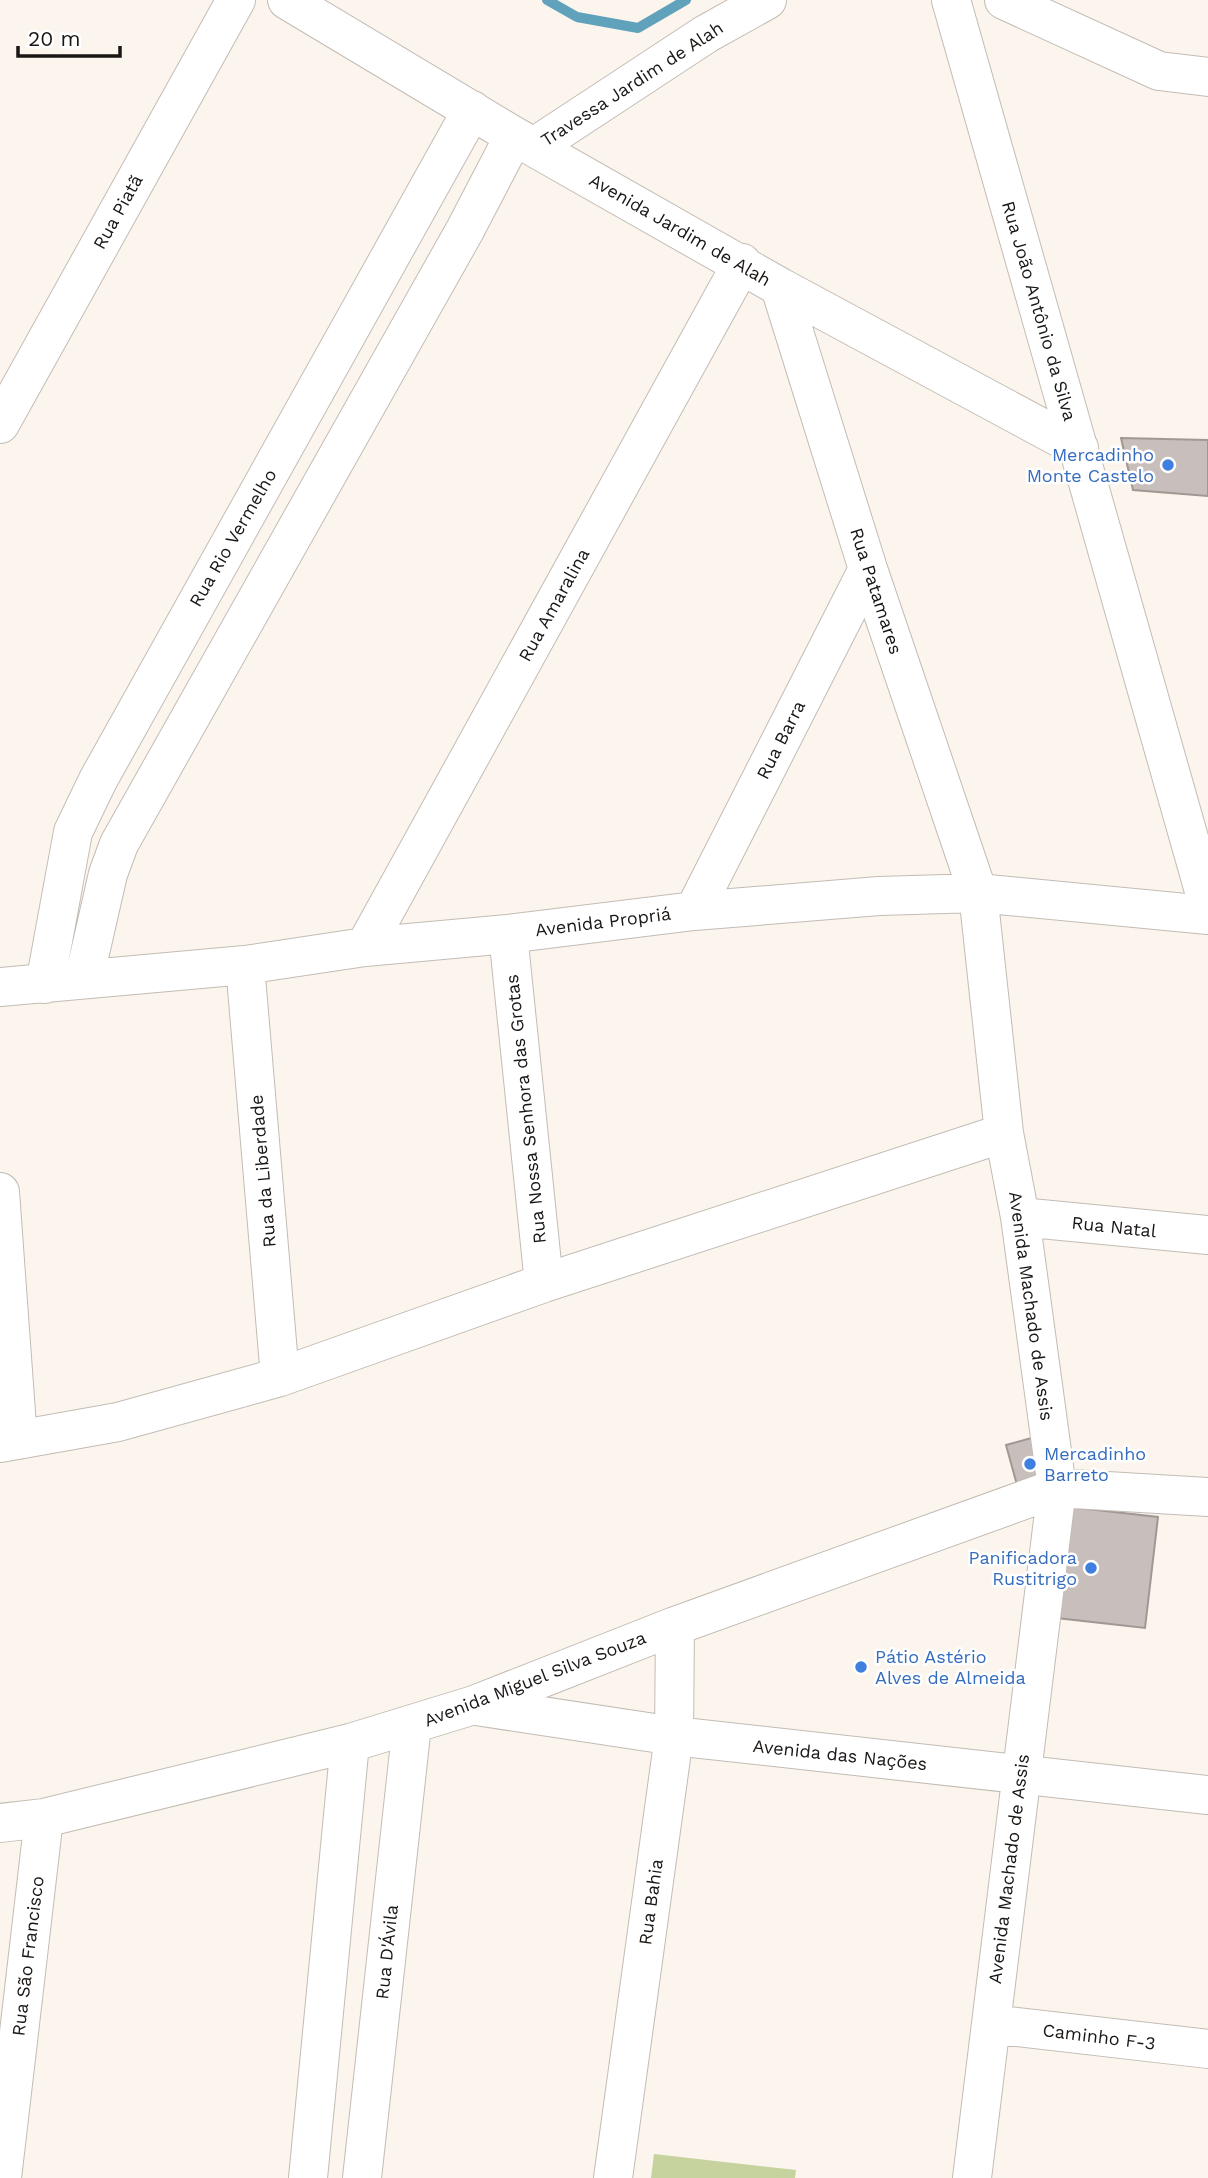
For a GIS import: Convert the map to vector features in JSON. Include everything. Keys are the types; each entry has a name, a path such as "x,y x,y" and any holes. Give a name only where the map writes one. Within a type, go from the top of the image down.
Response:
{"street":[{"name":"Rua Piatã","path":"0,424 236,0"},
{"name":"Avenida Jardim de Alah","path":"287,0 524,142 742,263 780,287 1079,448"},
{"name":"Travessa Jardim de Alah","path":"524,142 767,0"},
{"name":"Rua João Antônio da Silva","path":"951,0 1208,905"},
{"path":"1004,0 1159,71 1208,77"},
{"name":"Rua Rio Vermelho","path":"45,984 73,832 93,790 472,110"},
{"path":"84,979 108,874 119,844 465,230 524,142"},
{"name":"Rua Amaralina","path":"365,947 742,263"},
{"name":"Rua Patamares","path":"780,287 868,569 978,893"},
{"name":"Rua Barra","path":"694,911 868,569"},
{"name":"Avenida Propriá","path":"0,987 245,965 365,947 508,934 694,911 880,896 978,893 1208,915"},
{"name":"Avenida Machado de Assis","path":"972,2178 1056,1488 1020,1217 1004,1133 978,893"},
{"name":"Rua Nossa Senhora das Grotas","path":"508,934 544,1283"},
{"name":"Rua da Liberdade","path":"245,965 280,1377"},
{"path":"0,1192 9,1441 118,1422 280,1377 544,1283 1004,1133"},
{"name":"Rua Natal","path":"1020,1217 1208,1235"},
{"path":"1056,1488 1208,1497"},
{"name":"Avenida Miguel Silva Souza","path":"0,1823 44,1818 350,1743 412,1725 474,1705 676,1626 1056,1488"},
{"name":"Rua Bahia","path":"613,2178 674,1736 676,1626"},
{"name":"Avenida das Nações","path":"474,1705 674,1736 1208,1796"},
{"name":"Rua D'Ávila","path":"362,2178 412,1725"},
{"path":"309,2178 350,1743"},
{"name":"Rua São Francisco","path":"2,2178 44,1818"},
{"name":"Caminho F-3","path":"991,2024 1208,2049"}],"green space":[{"path":"654,2154 796,2170 795,2178 651,2178"}],"building":[{"name":"Mercadinho Monte Castelo","path":"1121,438 1208,440 1208,496 1133,490"},
{"path":"1035,1437 1045,1478 1017,1485 1006,1445"},
{"path":"1070,1507 1158,1517 1145,1628 1057,1618"}],"waterway":[{"path":"547,0 577,17 638,28 686,0"}],"place":[{"name":"Mercadinho Monte Castelo","path":"1168,465"},
{"name":"Mercadinho Barreto","path":"1030,1464"},
{"name":"Panificadora Rustitrigo","path":"1091,1568"},
{"name":"Pátio Astério Alves de Almeida","path":"861,1667"}]}
